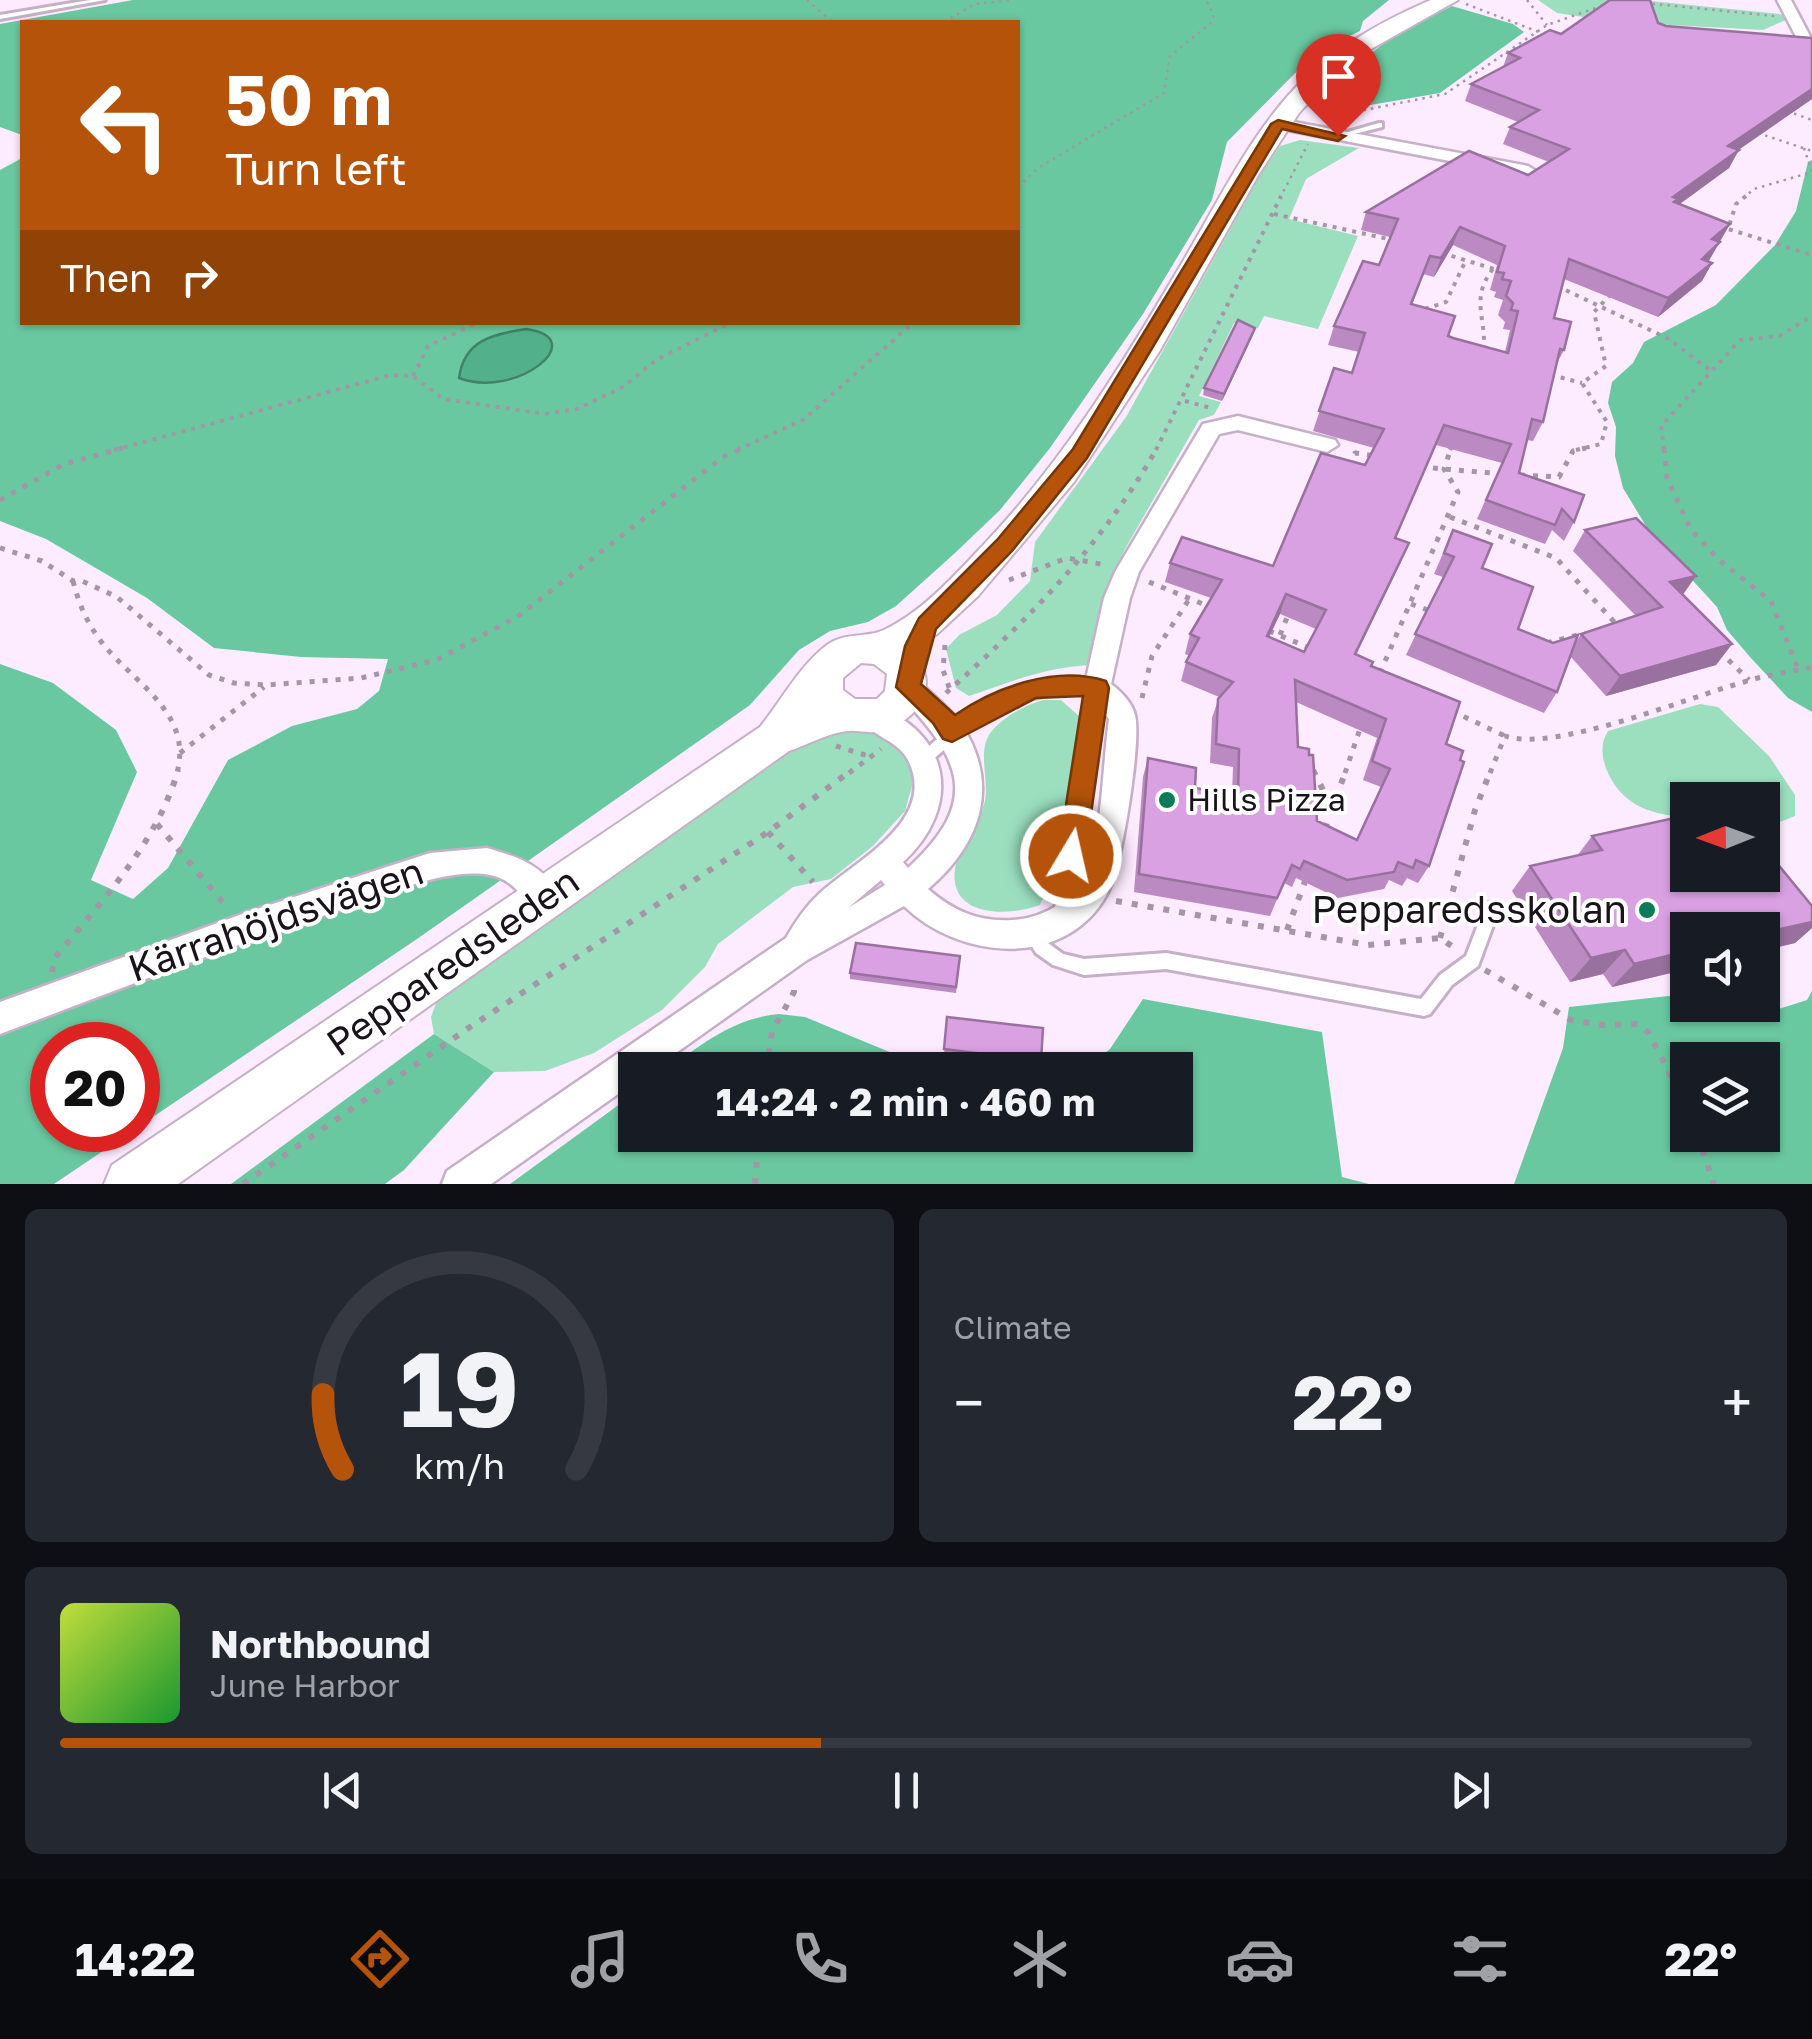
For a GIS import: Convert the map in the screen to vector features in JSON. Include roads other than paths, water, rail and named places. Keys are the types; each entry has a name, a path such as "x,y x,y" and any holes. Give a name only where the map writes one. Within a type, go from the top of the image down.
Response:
{"street":[{"path":"1784,0 1796,18 1806,50"},
{"path":"874,721 924,690 941,628 1080,454 1278,124 1306,90 1340,60 1384,31 1455,1"},
{"path":"1278,124 1528,171"},
{"path":"883,861 922,904 968,930 993,936 1032,933 1061,922 1088,899 1099,884 1105,864 1123,719 1115,702 1097,688 1126,572 1211,428 1238,424 1327,445"},
{"path":"796,949 831,903 883,861 920,820 928,780 923,760 874,721 834,708 823,694 823,672 846,652 873,649 941,628"},
{"path":"460,1184 796,949 848,926 907,887 945,854 964,824 972,800 972,776 952,732 924,690 896,658 873,649"},
{"name":"Pepparedsleden","path":"774,740 823,672"},
{"name":"Pepparedsleden","path":"132,1184 774,740 819,721 874,721"},
{"name":"Kärrahöjdsvägen","path":"0,1018 245,927 430,866 487,862 523,872 545,898"}],"lane":[{"path":"0,17 102,0"},
{"path":"1338,136 1379,124"},
{"path":"923,760 968,719 1031,689 1054,685 1097,688"},
{"path":"1032,933 1042,948 1058,960 1084,966 1166,961 1424,1008 1446,980 1472,961 1491,909"}],"place":[{"name":"Hills Pizza","path":"1167,800"},
{"name":"Pepparedsskolan","path":"1647,910"}]}
